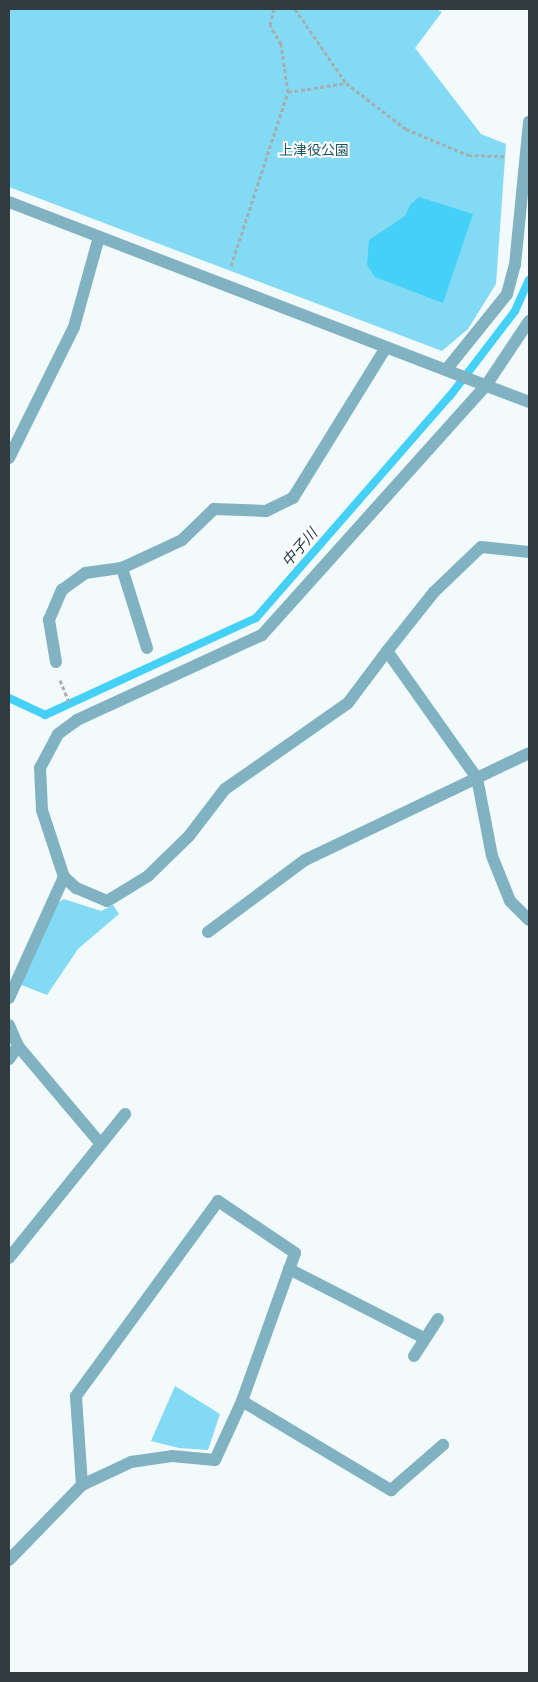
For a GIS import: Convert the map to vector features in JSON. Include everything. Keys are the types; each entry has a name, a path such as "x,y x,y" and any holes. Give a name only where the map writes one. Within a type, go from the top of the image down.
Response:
{"street":[{"path":"450,371 507,294 515,265 524,157 529,130"},
{"path":"9,202 225,284 384,349 481,382 529,402"},
{"path":"9,458 74,327 99,237"},
{"path":"529,320 481,382 262,635 77,720 58,734 40,768 41,793 42,810 64,877 76,888 107,901 148,876 189,836 225,789 348,703 434,592 481,546 529,552"},
{"path":"56,662 49,620 62,590 85,573 122,568 182,540 214,509 266,511 293,498 384,349"},
{"path":"122,568 147,648"},
{"path":"387,651 477,778 492,856 510,901 529,920"},
{"path":"208,932 306,860 529,753"},
{"path":"9,998 64,877"},
{"path":"9,1025 18,1046 100,1143"},
{"path":"9,1059 18,1046"},
{"path":"9,1258 100,1143 126,1114"},
{"path":"9,1560 82,1485 130,1462 172,1456 215,1460 242,1400 295,1252 218,1201 76,1396 82,1485"},
{"path":"290,1268 424,1338"},
{"path":"414,1356 438,1319"},
{"path":"242,1400 392,1490 443,1445"}],"path":[{"path":"225,284 288,92 281,44 270,25 274,9"},
{"path":"295,9 346,83 406,129 468,155 524,157"},
{"path":"288,92 346,83"}],"green space":[{"name":"上津役公園","path":"9,9 436,9 442,12 415,48 481,134 506,144 496,284 468,329 442,351 9,187"},
{"path":"64,899 101,911 113,905 119,914 78,949 47,995 19,984 52,906"},
{"path":"175,1386 220,1414 208,1450 179,1448 151,1441"}],"shaded area":[{"path":"419,197 473,214 443,303 375,277 367,265 369,240 405,216 410,205"}],"waterway":[{"name":"中子川","path":"9,698 45,715 256,618 450,396 515,311 529,280"}]}
